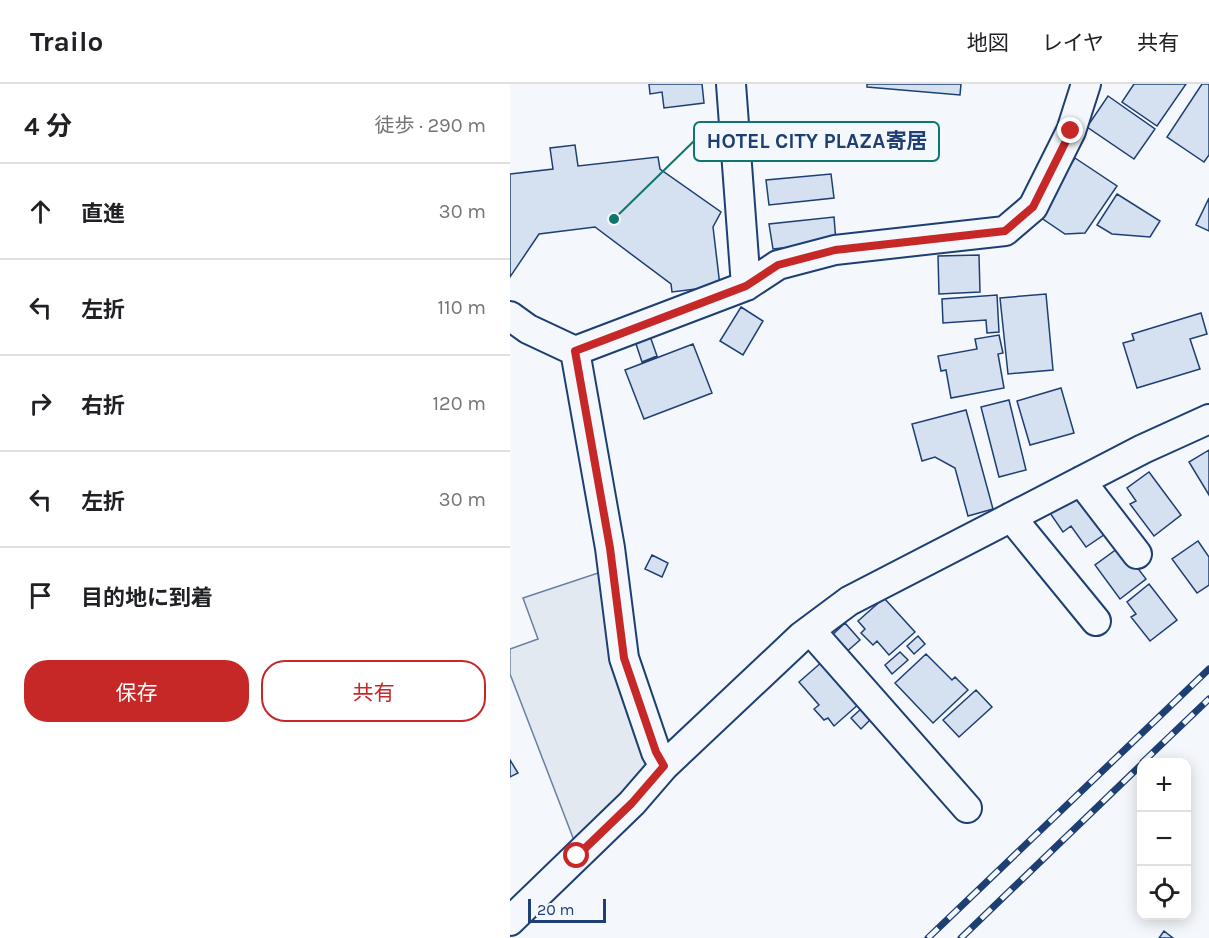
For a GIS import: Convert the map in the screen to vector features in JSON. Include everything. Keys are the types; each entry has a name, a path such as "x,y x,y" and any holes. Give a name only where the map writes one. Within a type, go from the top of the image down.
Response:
{"street":[{"path":"731,84 746,286"},
{"path":"510,316 528,329 575,351 746,286 778,265 835,250 1005,231 1033,207 1071,131 1086,84"},
{"path":"575,351 610,548 624,658 656,752 664,766"},
{"path":"510,921 632,803 664,766 810,630 849,602 1081,481 1209,419"},
{"path":"1081,481 1137,554"},
{"path":"1011,517 1096,621"},
{"path":"810,630 967,808"}],"shaded area":[{"path":"604,571 607,630 612,665 626,710 652,767 575,843 510,674 510,649 538,639 523,598"}],"building":[{"path":"649,84 702,84 704,103 664,108 662,92 650,94"},
{"path":"867,84 961,84 960,95 867,87"},
{"path":"1134,84 1186,84 1157,126 1122,102"},
{"path":"1202,84 1209,84 1209,155 1204,162 1167,137"},
{"path":"1108,96 1155,129 1134,159 1087,127"},
{"path":"575,145 578,166 658,157 660,169 721,212 713,227 720,286 672,292 671,284 595,227 539,234 510,277 510,174 553,169 550,148"},
{"path":"1075,158 1117,186 1085,233 1065,234 1037,215"},
{"path":"831,174 834,198 769,205 766,180"},
{"path":"1117,194 1160,221 1150,237 1112,234 1097,225"},
{"path":"1209,198 1209,231 1196,225"},
{"path":"834,217 836,242 773,249 769,224"},
{"path":"979,255 980,292 939,294 938,256"},
{"path":"1046,294 1053,370 1008,374 1000,298"},
{"path":"997,295 999,332 987,333 986,320 943,323 942,299"},
{"path":"741,307 763,321 743,355 720,341"},
{"path":"1201,313 1207,334 1190,339 1200,369 1137,388 1123,343 1134,340 1132,334"},
{"path":"999,335 1003,353 998,354 1004,388 951,398 946,370 941,371 938,356 977,349 975,339"},
{"path":"650,336 657,356 642,362 635,341"},
{"path":"693,344 712,393 644,419 625,370"},
{"path":"1061,388 1074,433 1030,445 1017,401"},
{"path":"1009,400 1026,470 999,477 981,407"},
{"path":"966,410 993,509 968,516 955,468 935,457 922,461 912,424"},
{"path":"1209,450 1209,495 1189,462"},
{"path":"1149,472 1181,515 1154,536 1130,504 1136,501 1127,488"},
{"path":"1082,490 1111,530 1086,547 1071,526 1063,532 1050,513"},
{"path":"1198,541 1209,557 1209,585 1197,593 1172,559"},
{"path":"1121,546 1146,579 1120,599 1095,565"},
{"path":"652,555 668,563 662,577 645,569"},
{"path":"1149,584 1177,620 1150,641 1131,617 1136,614 1127,602"},
{"path":"884,598 915,632 889,655 877,641 873,645 861,633 865,629 858,621"},
{"path":"845,623 860,640 844,654 829,638"},
{"path":"918,636 925,644 914,654 907,646"},
{"path":"900,652 908,660 892,674 885,665"},
{"path":"926,654 952,680 955,677 968,690 933,723 895,683"},
{"path":"823,661 860,703 834,726 828,718 824,720 814,709 819,705 799,682"},
{"path":"976,690 992,707 959,737 943,720"},
{"path":"861,709 871,719 861,729 851,718"},
{"path":"510,760 518,773 510,777"},
{"path":"1164,931 1173,938 1159,938"}],"railway":[{"path":"928,938 1209,669"},
{"path":"1147,758 1209,699"},
{"path":"961,938 1137,769"}],"place":[{"name":"HOTEL CITY PLAZA寄居","path":"614,219"}],"route":[{"path":"577,856 632,803 664,766 656,752 624,658 610,548 575,351 746,286 778,265 835,250 1005,231 1033,207 1071,131"}]}
